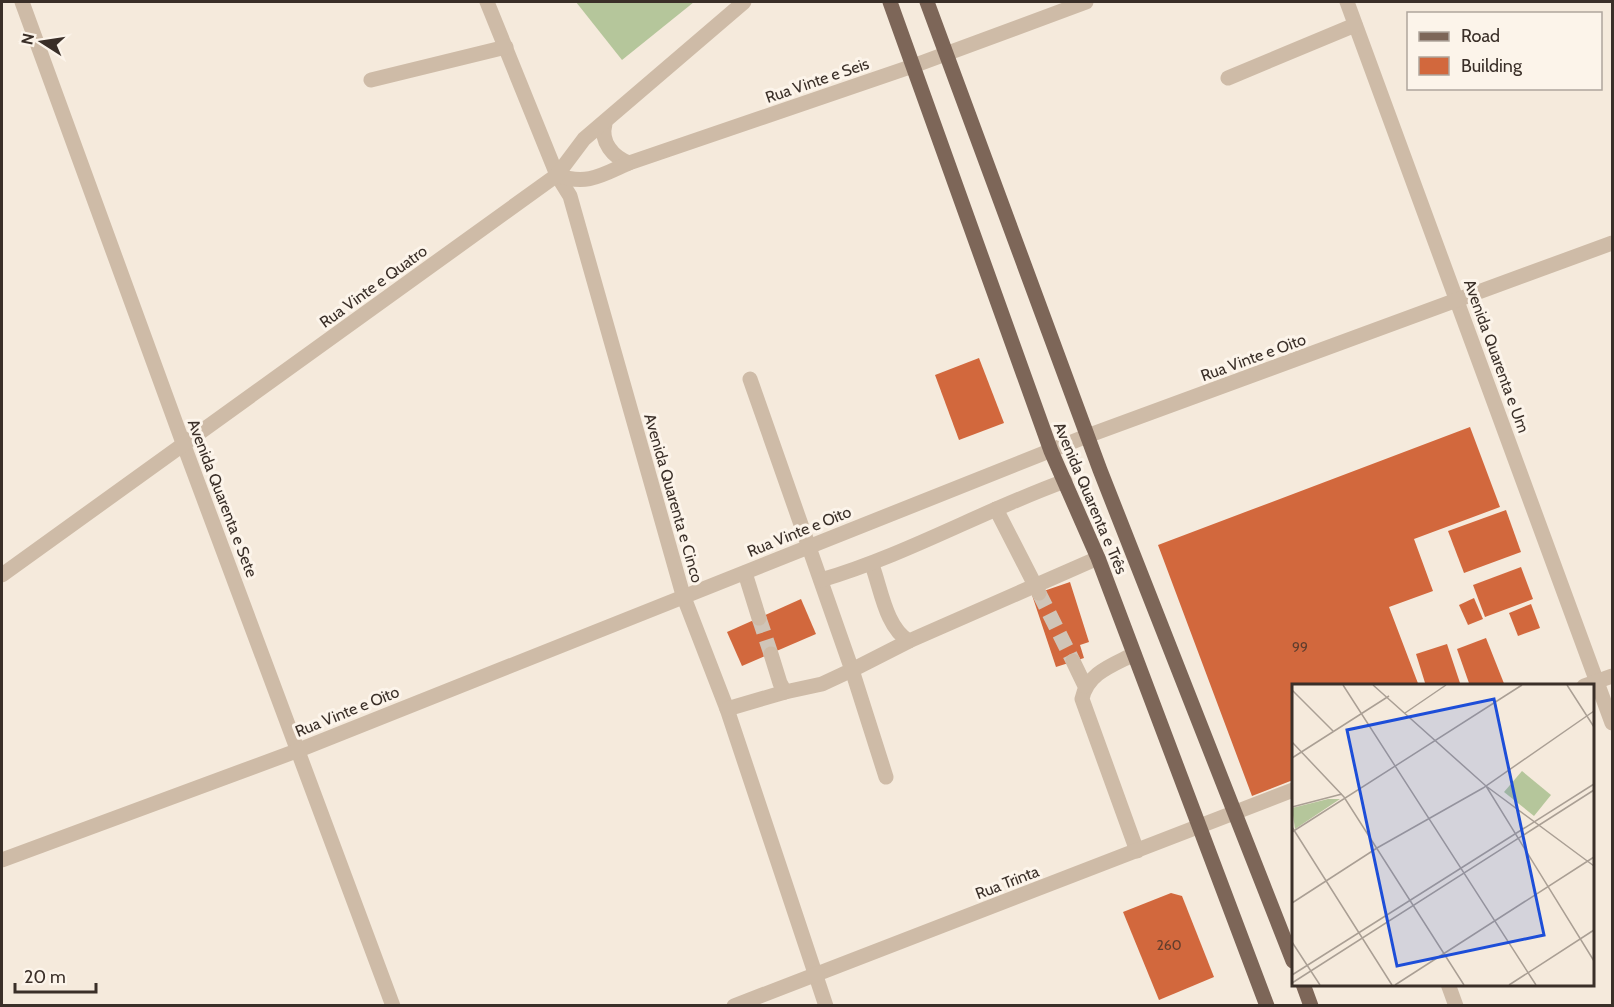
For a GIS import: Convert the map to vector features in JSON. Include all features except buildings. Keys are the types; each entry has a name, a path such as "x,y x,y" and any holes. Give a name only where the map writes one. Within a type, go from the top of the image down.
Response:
{"main road":[{"name":"Avenida Quarenta e Três","path":"890,2 1051,451 1098,558 1267,1005"},
{"name":"Avenida Quarenta e Três","path":"927,2 1087,436 1292,958"},
{"path":"1303,986 1311,1005"}],"street":[{"name":"Avenida Quarenta e Sete","path":"22,2 183,443 393,1005"},
{"name":"Avenida Quarenta e Cinco","path":"487,2 557,176 570,196 683,595 727,709 814,975 826,1005"},
{"name":"Rua Vinte e Quatro","path":"2,575 557,176 584,139 605,124 744,2"},
{"name":"Rua Vinte e Seis","path":"557,176 573,181 584,181 629,163 914,66 1086,2"},
{"name":"Avenida Quarenta e Um","path":"1347,2 1457,301 1590,684"},
{"path":"1228,78 1356,25"},
{"path":"371,80 506,47"},
{"path":"605,124 604,137 610,150 621,160 629,163"},
{"name":"Rua Vinte e Oito","path":"2,860 299,750 683,595 745,573 1087,436 1612,243"},
{"path":"750,379 852,670 886,777"},
{"path":"821,580 873,565 996,509 1065,481"},
{"path":"996,509 1037,589"},
{"path":"727,709 822,684 909,641 1037,589 1098,558"},
{"path":"873,565 891,619 900,636 909,641"},
{"path":"745,573 759,618"},
{"path":"771,654 785,692"},
{"path":"1134,654 1092,677 1085,686 1082,699 1137,851"},
{"path":"1073,661 1085,686"},
{"path":"1590,684 1612,676"},
{"name":"Avenida Quarenta e Um","path":"1593,689 1612,723"},
{"name":"Rua Trinta","path":"734,1005 1292,790"},
{"path":"1449,986 1456,1005"}],"green space":[{"path":"576,2 694,2 622,60"}],"tunnel":[{"path":"1039,593 1073,661"},
{"path":"759,618 771,654"}]}
